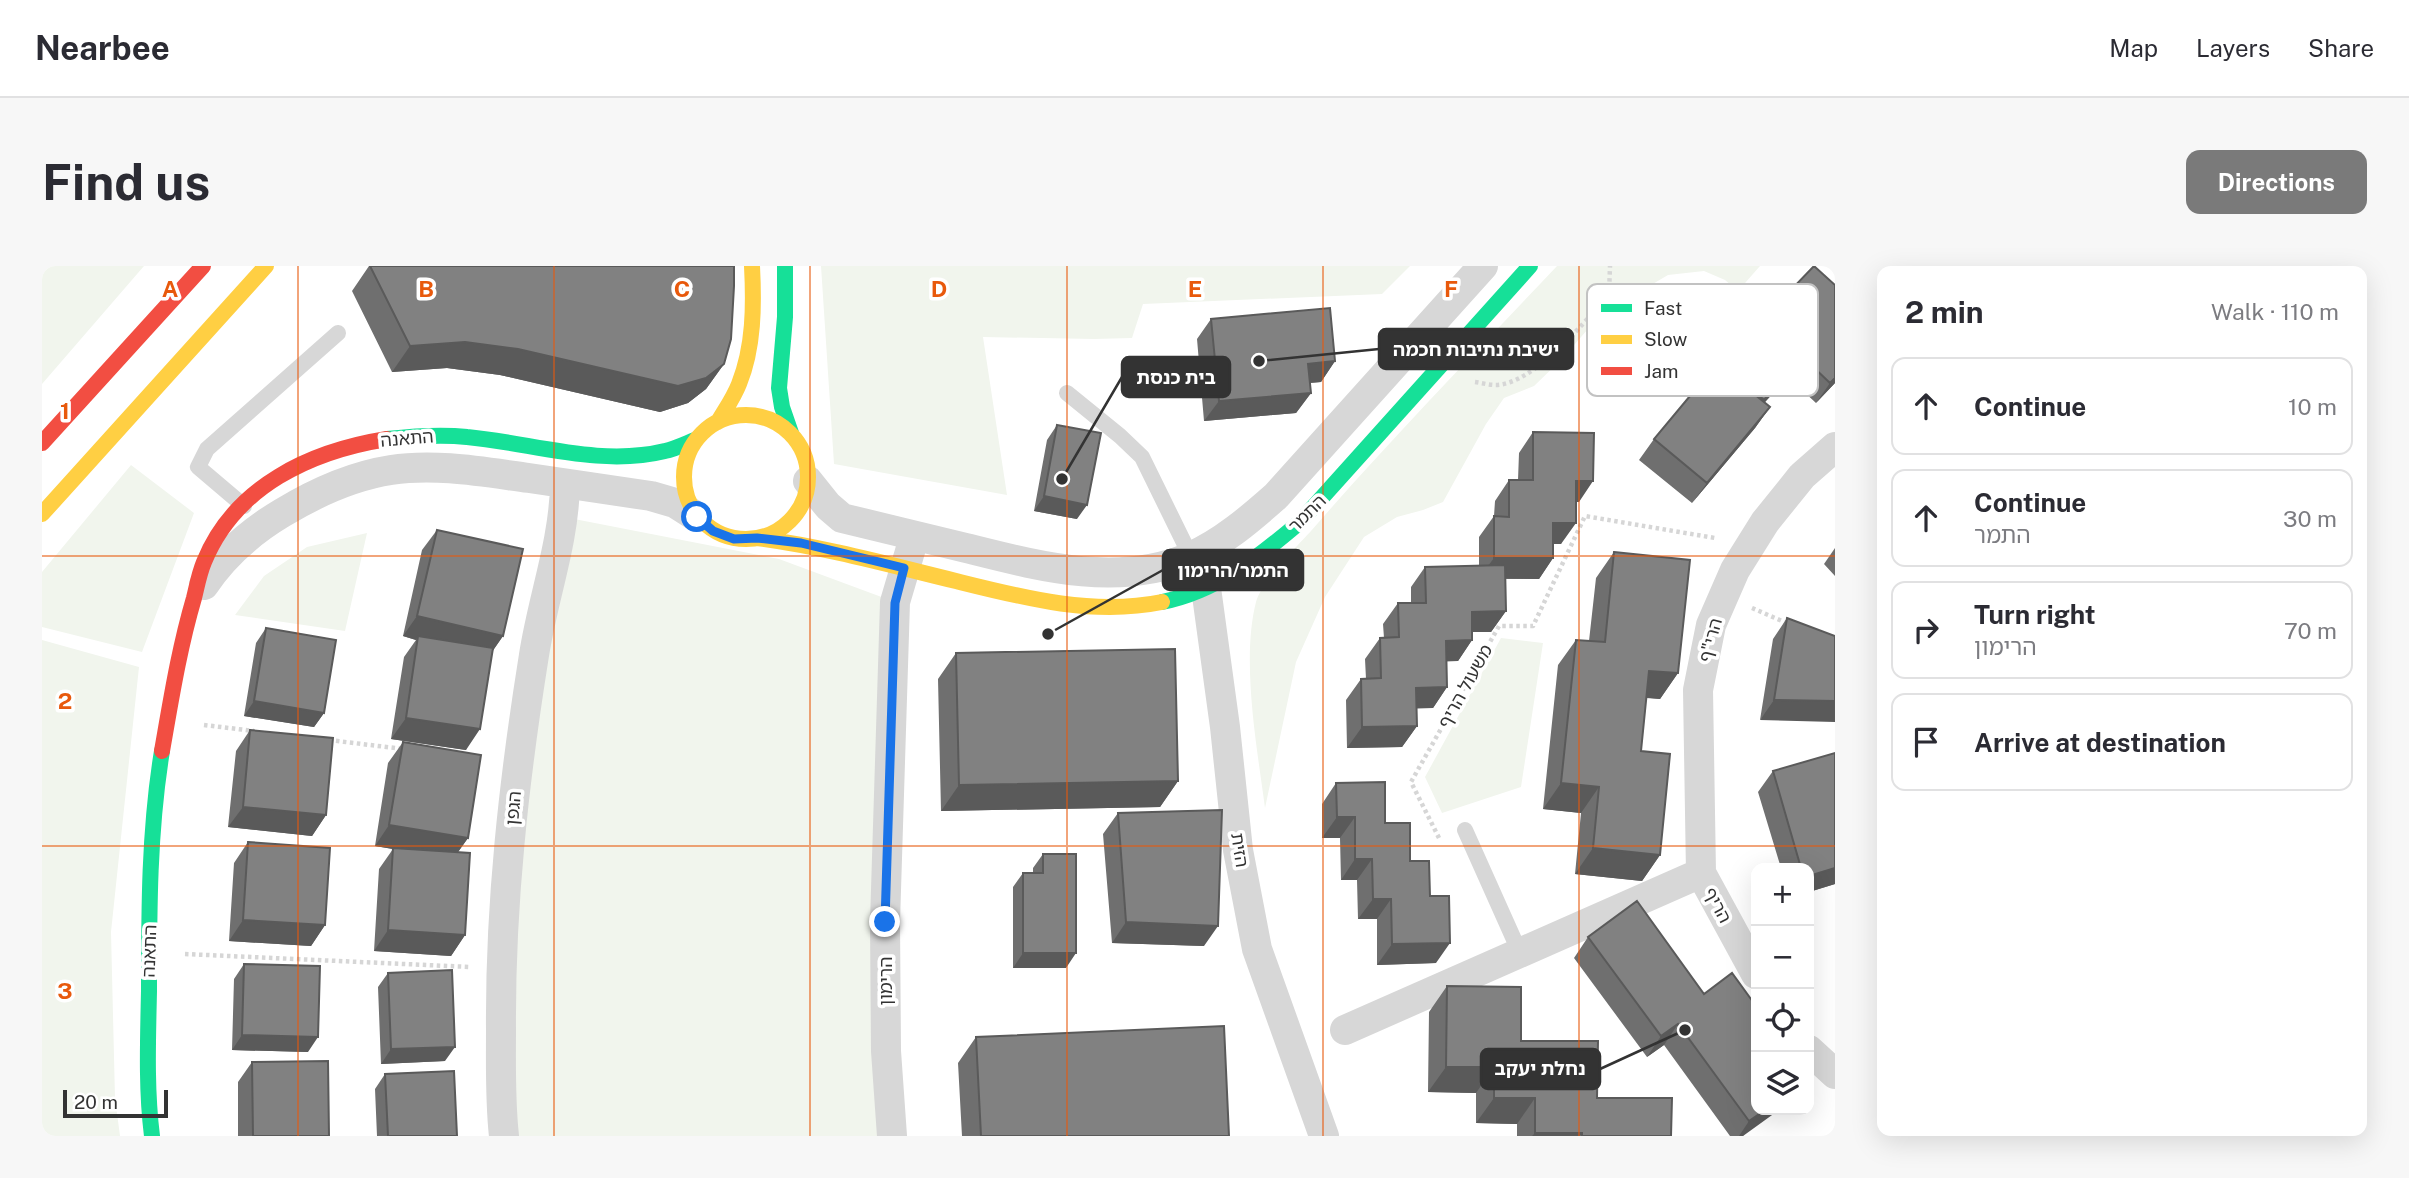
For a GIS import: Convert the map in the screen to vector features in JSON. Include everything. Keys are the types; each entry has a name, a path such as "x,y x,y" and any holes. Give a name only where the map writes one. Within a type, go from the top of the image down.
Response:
{"street":[{"path":"42,443 203,266"},
{"path":"42,514 266,266"},
{"path":"718,422 741,379 750,343 753,315 752,266"},
{"path":"785,266 785,317 779,388 791,433 803,451 809,472 803,505 789,522 771,534 757,538 734,539 713,531 697,517 686,498 683,476 687,455 695,440 711,424 732,416 753,414 774,421 791,433"},
{"name":"התמר","path":"808,481 828,506 842,518 1033,564 1085,572 1131,572 1168,565 1191,557 1239,528 1276,496 1483,266"},
{"name":"התמר","path":"757,538 801,543 1027,599 1083,607 1134,607 1177,599 1206,588 1260,556 1300,522 1530,266"},
{"name":"התאנה","path":"152,1136 148,1023 155,806 180,647 205,560 228,524 256,493 288,471 334,451 386,437 437,435 485,438 619,455 649,455 678,449 695,440"},
{"name":"הרי\"ף","path":"1701,873 1698,690 1711,625 1735,570 1765,522 1802,476 1835,447"},
{"name":"התאנה","path":"192,603 217,566 259,527 303,500 345,482 391,470 436,468 481,471 651,496 675,503 697,517"},
{"name":"הגפן","path":"504,1136 501,1111 502,969 504,906 515,783 535,651 564,517 565,484"},
{"name":"הרימון","path":"892,1136 886,1051 885,922 895,603 916,536"},
{"name":"הזית","path":"1191,557 1206,588 1238,850 1257,949 1324,1136"},
{"path":"1345,1030 1701,873"},
{"name":"הריף","path":"1701,873 1751,965"},
{"path":"1811,1052 1835,1074"}],"lane":[{"path":"244,506 198,467 206,449 338,333"},
{"path":"1067,393 1142,457 1191,557"},
{"path":"1465,830 1520,953"}],"path":[{"path":"1609,284 1610,266"},
{"path":"1446,360 1475,382 1499,385 1529,374 1587,318"},
{"name":"משעול הריף","path":"1440,842 1412,782 1499,626 1533,626 1585,516 1751,544"},
{"path":"1724,595 1798,628"},
{"path":"168,720 262,732"},
{"path":"316,738 410,749"},
{"path":"149,953 502,969"}],"shaded area":[{"path":"42,266 144,266 42,384"},
{"path":"821,266 1410,266 1382,294 1143,304 1132,338 983,337 1007,495 834,464"},
{"path":"1557,266 1760,266 1744,284 1730,284 1704,271 1668,275 1653,284 1587,284 1587,330 1534,386 1504,398 1486,424 1443,502 1397,517 1364,537 1325,597 1296,662 1265,808 1250,677 1252,625 1259,594 1280,565 1432,397"},
{"path":"131,465 194,513 142,652 42,627 42,572"},
{"path":"564,517 779,559 895,602 892,1136 504,1136 501,995"},
{"path":"367,533 345,631 235,615 264,576 307,547"},
{"path":"1501,638 1543,643 1521,787 1442,813 1425,777"},
{"path":"42,640 139,667 111,932 115,1098 120,1136 42,1136"}],"building":[{"path":"370,266 734,266 731,339 724,364 706,378 678,386 518,349 465,342 410,346"},
{"path":"1814,266 1835,285 1835,378 1830,383 1818,372 1818,284 1797,284"},
{"path":"1330,308 1335,361 1308,364 1311,393 1219,401 1211,319"},
{"path":"1690,396 1757,396 1770,407 1707,483 1654,439"},
{"path":"1057,425 1101,433 1087,505 1044,496"},
{"path":"1533,432 1594,433 1593,481 1576,481 1576,523 1553,523 1553,558 1494,558 1494,516 1509,517 1509,480 1533,480"},
{"path":"437,530 523,549 503,636 417,616"},
{"path":"1614,552 1690,560 1678,673 1649,671 1641,751 1670,754 1660,855 1593,848 1599,787 1561,783 1576,640 1605,642"},
{"path":"1505,565 1506,611 1472,612 1472,640 1446,641 1447,687 1416,688 1417,726 1362,727 1361,679 1381,678 1380,638 1399,637 1398,603 1426,603 1425,567"},
{"path":"1787,618 1835,636 1835,701 1774,700"},
{"path":"266,628 336,640 324,713 254,701"},
{"path":"418,636 493,648 480,729 406,718"},
{"path":"1175,649 1178,781 959,785 956,653"},
{"path":"250,730 333,738 326,815 243,807"},
{"path":"403,742 481,755 468,838 389,825"},
{"path":"1835,753 1835,868 1814,874 1814,863 1800,863 1773,771"},
{"path":"1385,782 1385,823 1410,823 1410,861 1429,861 1430,896 1449,896 1450,943 1392,944 1391,899 1373,899 1372,859 1355,859 1355,817 1337,817 1336,783"},
{"path":"1222,810 1218,926 1126,922 1118,813"},
{"path":"248,842 330,848 325,925 243,920"},
{"path":"393,848 470,853 465,935 388,930"},
{"path":"1043,854 1076,854 1076,953 1023,953 1023,873 1043,873"},
{"path":"1637,901 1704,994 1732,973 1751,999 1751,1115 1758,1115 1749,1121 1678,1024 1661,1036 1588,937"},
{"path":"244,964 320,966 318,1037 242,1035"},
{"path":"452,970 455,1047 391,1049 388,973"},
{"path":"1447,986 1521,987 1521,1041 1598,1041 1597,1098 1672,1098 1671,1136 1535,1133 1535,1098 1494,1098 1494,1067 1446,1067"},
{"path":"1224,1026 1229,1136 981,1136 976,1037"},
{"path":"328,1061 329,1136 253,1136 252,1062"},
{"path":"454,1071 457,1136 388,1136 385,1074"}],"traffic: fast":[{"path":"785,266 785,317 779,388 791,433"},
{"path":"1162,602 1182,597 1219,581 1253,560 1300,522 1530,266"},
{"path":"387,439 457,436 566,452 616,456 665,451 695,440"},
{"path":"152,1136 148,1064 150,901 154,811 162,751"}],"traffic: slow":[{"path":"42,514 266,266"},
{"path":"718,422 737,389 748,355 753,311 752,266"},
{"path":"746,415 770,419 790,433 804,453 808,477 804,501 790,521 770,535 746,539 722,535 702,521 688,501 684,477 688,453 702,433 722,419 746,415"},
{"path":"757,538 832,551 1033,599 1110,607 1162,602"}],"traffic: jam":[{"path":"42,443 203,266"},
{"path":"162,751 180,655 198,580 218,535 235,512 279,476 331,453 387,439"}],"place":[{"name":"ישיבת נתיבות חכמה","path":"1259,361"},
{"name":"בית כנסת","path":"1062,479"},
{"name":"התמר/הרימון","path":"1048,634"},
{"name":"נחלת יעקב","path":"1685,1030"}],"route":[{"path":"697,517 713,531 734,539 757,538 801,543 904,568 895,603 885,922"}]}
